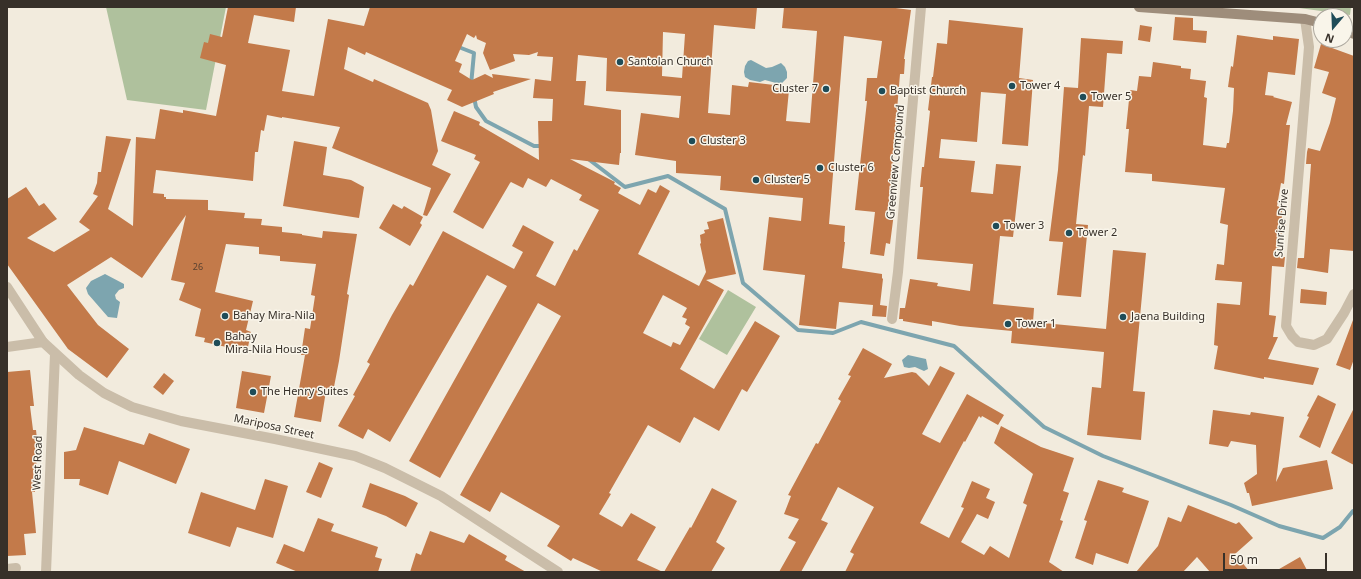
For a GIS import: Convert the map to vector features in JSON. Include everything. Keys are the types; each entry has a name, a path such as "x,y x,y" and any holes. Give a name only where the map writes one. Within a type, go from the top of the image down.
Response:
{"main road":[{"path":"1139,7 1305,19 1313,21"}],"street":[{"name":"Greenview Compound","path":"892,319 898,272 922,7"},
{"name":"Sunrise Drive","path":"1305,19 1308,47 1286,326 1298,342 1314,345 1327,339 1341,319 1354,294"},
{"name":"Mariposa Street","path":"7,287 43,342 85,380 104,393 132,407 181,420 348,455 385,468 441,496 558,572"},
{"path":"7,347 43,342"},
{"name":"West Road","path":"46,572 55,354"}],"green space":[{"path":"106,7 226,7 206,110 127,100"},
{"path":"1292,7 1351,7 1313,8 1313,10"},
{"path":"728,290 756,307 727,355 699,339"}],"water":[{"path":"751,60 766,68 781,63 787,72 787,78 782,83 765,80 760,82 750,80 745,77 744,72 745,66 748,61"},
{"path":"105,274 124,284 124,288 119,290 115,295 116,299 120,302 117,318 108,317 88,294 86,288 91,281"},
{"path":"908,355 926,359 928,369 924,371 915,367 904,367 902,360"}],"building":[{"path":"228,7 296,7 294,22 254,15 248,43 290,50 282,91 314,96 328,19 364,26 370,7 757,7 755,29 714,25 708,113 730,115 732,85 748,87 749,82 774,85 774,88 789,90 786,121 810,123 817,31 782,28 784,7 888,7 911,10 904,59 904,74 900,74 897,110 899,110 888,212 894,213 890,244 886,243 884,256 870,254 875,212 855,210 867,101 865,101 867,78 877,78 882,41 844,36 829,224 845,226 842,268 882,274 883,279 880,305 887,306 886,317 872,316 873,305 839,302 836,329 799,325 805,275 763,270 769,217 801,221 803,198 720,190 721,176 676,173 676,161 635,155 641,113 679,118 681,96 606,91 607,58 578,55 576,81 586,81 584,105 621,110 621,153 619,165 570,159 615,182 614,184 621,188 618,193 640,205 648,189 656,193 660,185 670,191 638,254 699,286 706,272 700,244 700,235 705,233 704,230 709,229 707,222 723,218 736,274 706,280 724,290 680,369 714,389 755,321 780,336 747,392 742,389 719,431 694,417 680,443 648,425 609,493 611,494 599,514 622,527 631,513 656,527 637,560 663,572 603,572 573,558 571,561 547,546 560,526 501,492 490,512 460,495 561,316 538,303 440,478 409,461 507,286 487,275 390,442 368,429 363,439 338,426 355,396 353,395 370,364 367,362 392,315 410,284 413,286 443,231 514,269 523,252 512,246 523,225 554,242 536,276 555,286 574,249 577,251 599,210 579,200 582,195 551,179 546,187 528,178 523,188 511,182 510,183 483,229 453,212 480,162 474,159 476,155 441,141 454,111 480,122 479,125 539,160 538,121 552,121 553,99 533,98 535,79 551,81 553,57 537,56 538,52 529,55 513,54 515,61 490,70 483,53 486,43 477,39 476,35 474,38 467,34 455,61 462,64 459,72 472,80 485,74 493,78 492,74 531,79 493,92 494,94 462,107 447,100 452,90 366,52 365,55 348,47 344,69 373,82 374,79 428,103 431,110 438,151 432,165 451,174 427,216 423,215 431,188 332,148 340,127 282,117 267,115 264,131 261,130 258,152 255,152 253,181 156,170 153,193 164,194 166,199 208,200 208,210 245,213 244,218 262,219 261,225 282,227 282,232 322,238 323,231 357,234 347,294 349,295 339,361 333,392 326,391 321,422 294,417 305,355 301,355 305,328 310,329 315,296 311,295 316,264 280,261 280,256 259,254 259,247 226,244 215,292 253,301 246,330 251,332 248,347 241,346 240,350 204,342 205,338 195,336 201,309 179,300 185,283 171,280 186,215 142,278 111,257 67,285 98,325 129,349 107,378 68,349 7,264 7,199 26,187 39,206 44,203 57,219 27,238 54,252 90,230 79,222 98,196 93,194 97,183 98,172 101,172 106,136 131,139 108,209 133,226 136,137 155,139 160,109 183,113 183,110 216,116 226,65 200,58 204,42 208,43 210,34 222,37","holes":["663,32 685,34 682,78 662,76","663,295 687,308 682,317 687,319 685,324 690,327 680,345 673,342 671,347 643,333"]},
{"path":"1175,17 1193,18 1193,30 1207,31 1206,43 1173,40"},
{"path":"949,20 1023,28 1019,78 1033,80 1028,146 1002,144 1006,94 981,92 977,142 941,139 939,158 975,161 971,192 993,194 996,164 1021,166 1013,237 1000,236 993,304 1034,308 1033,322 1106,329 1113,250 1146,253 1133,391 1145,392 1141,440 1087,435 1092,387 1101,388 1104,352 1011,343 1012,331 960,326 932,321 932,326 899,319 900,308 905,308 910,279 938,283 937,286 970,291 973,264 917,259 923,187 920,187 922,167 924,167 932,77 937,43 947,44"},
{"path":"1140,25 1152,27 1150,42 1138,40"},
{"path":"1237,35 1273,40 1273,36 1299,39 1295,75 1268,72 1265,95 1274,96 1273,97 1292,102 1286,125 1290,125 1284,184 1281,183 1277,206 1282,208 1282,218 1286,219 1285,232 1282,232 1280,257 1285,257 1284,267 1272,266 1269,315 1276,316 1273,337 1278,337 1268,359 1319,368 1313,385 1264,377 1264,379 1214,369 1218,346 1214,345 1217,303 1240,305 1242,282 1215,280 1217,264 1224,265 1228,225 1220,223 1225,188 1152,181 1152,174 1125,172 1129,129 1126,129 1130,90 1137,91 1139,76 1151,77 1153,62 1191,69 1190,79 1206,81 1204,97 1207,98 1203,145 1226,148 1227,143 1229,143 1234,88 1228,87 1231,66 1233,67"},
{"path":"1081,38 1123,41 1122,54 1107,53 1103,107 1089,106 1085,156 1083,155 1076,224 1088,225 1081,297 1057,295 1063,242 1049,241 1058,170 1064,87 1078,88"},
{"path":"1320,48 1332,48 1354,56 1354,251 1330,249 1328,273 1297,268 1298,258 1304,258 1311,164 1306,164 1307,152 1308,148 1320,151 1330,123 1336,98 1322,93 1329,72 1314,68"},
{"path":"294,141 327,147 323,175 351,180 364,187 359,218 283,206"},
{"path":"393,204 402,209 404,206 423,217 420,223 422,225 410,246 379,228"},
{"path":"1301,289 1327,292 1326,305 1300,303"},
{"path":"1353,320 1354,359 1350,370 1336,365"},
{"path":"863,348 892,364 884,378 912,372 916,373 929,386 940,366 955,373 922,434 940,443 967,394 1004,415 998,425 982,416 981,418 979,416 920,523 949,538 964,508 961,507 972,481 990,489 986,498 995,502 988,519 977,514 961,542 984,555 990,546 1009,558 1027,505 1023,503 1033,474 994,443 1001,426 1041,447 1074,458 1063,491 1069,493 1060,520 1063,521 1049,562 1064,572 845,572 854,554 850,552 874,507 838,487 821,520 828,523 801,572 779,572 796,542 788,538 799,519 784,514 791,496 788,495 841,401 838,399 851,376 848,375"},
{"path":"30,370 34,406 30,406 33,430 36,430 38,449 35,449 37,470 33,470 35,492 32,492 36,533 24,534 26,555 7,556 7,372"},
{"name":"The Henry Suites","path":"242,371 271,376 264,413 236,408"},
{"path":"164,373 174,381 163,395 153,387"},
{"path":"1318,395 1336,404 1320,448 1299,437 1309,417 1307,416"},
{"path":"1354,408 1354,465 1331,453"},
{"path":"1213,410 1250,415 1251,412 1284,417 1276,482 1283,468 1327,460 1333,489 1252,506 1249,493 1247,493 1244,483 1257,474 1256,445 1231,441 1228,447 1209,444"},
{"path":"84,427 144,445 149,433 190,449 176,484 119,461 108,495 79,485 80,479 64,479 64,452 76,450"},
{"path":"319,462 333,468 321,498 306,492"},
{"path":"265,479 288,486 273,538 237,527 230,547 188,533 201,492 255,510"},
{"path":"1098,480 1124,488 1122,492 1149,501 1128,564 1096,553 1093,565 1075,558 1087,521 1084,520"},
{"path":"370,483 405,496 418,503 406,527 386,516 362,507"},
{"path":"712,488 737,501 716,542 725,548 711,572 664,572 690,527 691,528"},
{"path":"1188,505 1236,524 1239,522 1253,538 1235,554 1250,572 1210,572 1197,557 1183,572 1136,572 1158,546 1168,517 1181,522"},
{"path":"318,518 334,524 331,531 378,547 375,557 382,559 378,572 298,572 276,563 284,544 304,552"},
{"path":"430,531 464,543 469,534 507,556 505,560 526,572 410,572 416,553 421,555"},
{"path":"1300,557 1308,572 1274,572"}],"waterway":[{"path":"456,46 474,53 471,85"},
{"path":"474,97 476,107 486,121 534,146 544,146"},
{"path":"587,158 625,187 668,176 725,209 743,283 798,330 833,333 861,322 954,346 1044,427 1103,456 1231,505 1279,526 1323,538 1340,527 1354,511"}],"place":[{"name":"Santolan Church","path":"620,62"},
{"name":"Tower 4","path":"1012,86"},
{"name":"Cluster 7","path":"826,89"},
{"name":"Baptist Church","path":"882,91"},
{"name":"Tower 5","path":"1083,97"},
{"name":"Cluster 3","path":"692,141"},
{"name":"Cluster 6","path":"820,168"},
{"name":"Cluster 5","path":"756,180"},
{"name":"Tower 3","path":"996,226"},
{"name":"Tower 2","path":"1069,233"},
{"name":"Bahay Mira-Nila","path":"225,316"},
{"name":"Jaena Building","path":"1123,317"},
{"name":"Tower 1","path":"1008,324"},
{"name":"Bahay Mira-Nila House","path":"217,343"},
{"name":"The Henry Suites","path":"253,392"}]}
